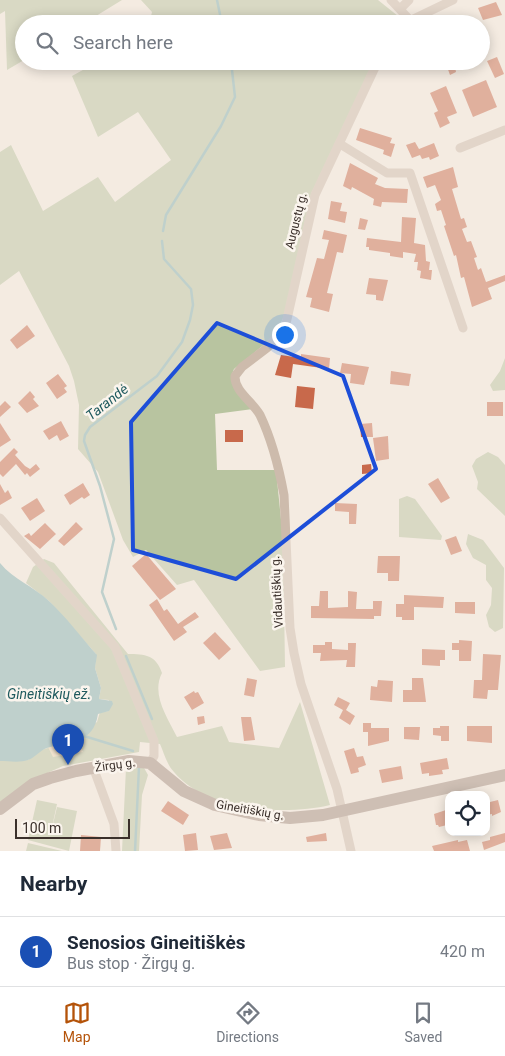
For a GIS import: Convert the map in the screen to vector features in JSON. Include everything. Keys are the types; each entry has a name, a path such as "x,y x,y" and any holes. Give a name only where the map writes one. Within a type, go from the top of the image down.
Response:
{"street":[{"path":"391,0 401,8 404,15"},
{"path":"401,8 409,0"},
{"path":"419,15 453,0"},
{"name":"Augustų g.","path":"234,376 242,367 268,348 285,328 315,195 373,70"},
{"path":"460,148 505,130"},
{"path":"340,144 388,172 410,173 463,328"},
{"name":"Vidautiškių g.","path":"234,376 236,386 259,414 280,473 284,495 290,628 294,653 301,684 327,754 351,851"},
{"path":"0,518 115,647 154,741 154,756 150,763"},
{"name":"Žirgų g.","path":"0,809 33,784 93,767 128,761 150,763"},
{"name":"Gineitiškių g.","path":"150,763 194,796 231,810 290,818 313,817 505,775"},
{"path":"93,767 114,824 116,851"}],"highlighted area":[{"path":"217,323 343,376 376,469 236,579 133,550 131,422"}],"green space":[{"path":"0,0 122,0 98,15 15,15 15,65 7,70 5,11 0,14"},
{"path":"141,0 378,0 397,15 151,15 152,12"},
{"path":"83,70 371,70 311,194 285,313 278,331 234,369 232,374 253,409 215,414 217,470 276,470 283,539 285,667 260,671 194,580 177,585 146,550 133,557 123,540 98,472 78,449 79,405 69,366 19,271 0,285 0,152 11,145 43,211 98,177 115,202 171,160 138,112 98,137 72,76"},
{"path":"505,358 505,390 493,391 490,385 500,371"},
{"path":"488,452 498,457 505,465 505,516 477,489 478,482 472,466 476,459"},
{"path":"407,496 415,499 442,536 441,540 399,537 399,499"},
{"path":"468,534 483,540 504,568 503,628 495,632 489,627 486,615 491,605 492,588 486,580 486,565 473,558 466,544"},
{"path":"44,559 54,563 128,654 145,655 157,662 162,673 158,689 159,697 177,737 222,726 229,742 279,748 300,702 330,805 291,810 269,810 225,802 205,795 188,785 172,769 160,744 140,742 139,752 63,766 36,778 0,802 0,761 28,760 41,750 58,745 97,722 100,712 109,711 109,700 99,699 101,688 95,668 96,654 49,601 26,583 33,567"},
{"path":"143,766 148,775 142,795 139,851 122,851 126,768"},
{"path":"37,800 57,804 49,841 57,807 77,811 69,851 28,840"},
{"path":"28,843 62,851 26,851"}],"sand":[{"path":"79,741 83,752 53,757 48,747"}],"water":[{"name":"Gineitiškių ež.","path":"0,563 11,574 49,601 97,655 95,668 101,688 99,699 112,701 113,704 109,711 98,714 95,724 86,736 79,740 42,750 31,759 25,761 0,761"}],"building":[{"path":"496,2 502,15 490,18 490,15 481,15 478,8"},
{"path":"497,57 504,74 495,78 490,67 490,60"},
{"path":"448,70 456,70 456,72 450,75"},
{"path":"486,80 497,107 473,117 462,90"},
{"path":"446,86 457,113 447,117 450,123 440,128 434,113 438,111 430,93"},
{"path":"360,128 392,138 390,143 395,144 391,157 383,154 384,150 356,140"},
{"path":"415,142 419,149 434,143 439,156 430,160 429,157 422,159 420,155 412,158 406,145"},
{"path":"350,163 378,178 375,184 385,188 408,189 407,203 382,202 381,207 373,205 374,199 352,187 351,190 343,186"},
{"path":"453,167 458,187 452,189 461,219 464,218 467,227 462,229 467,242 471,241 477,257 474,258 478,270 481,268 486,282 505,275 505,281 488,288 492,299 472,307 464,277 461,278 456,255 454,256 444,226 446,225 441,210 437,211 435,204 441,200 435,185 427,188 423,177"},
{"path":"331,201 342,203 340,211 347,212 345,223 328,219"},
{"path":"402,217 416,218 414,243 425,245 426,261 430,262 429,270 432,270 431,280 420,278 421,271 417,270 418,262 414,262 416,254 403,252 403,258 390,256 390,253 369,250 369,247 366,247 367,238 401,242"},
{"path":"360,218 368,220 365,230 358,229"},
{"path":"324,230 347,235 343,253 337,252 327,293 333,294 329,312 310,307 312,298 306,297 317,258 324,259 329,240 322,239"},
{"path":"369,278 388,280 383,301 376,300 376,295 366,294"},
{"path":"27,325 35,336 17,349 10,340"},
{"path":"301,354 330,358 329,369 293,364 291,378 275,375 281,355 301,358"},
{"path":"342,363 369,367 364,385 350,383 351,374 340,373"},
{"path":"391,371 411,374 409,386 390,384"},
{"path":"58,374 67,386 64,388 67,392 57,399 46,383"},
{"path":"297,386 315,388 313,409 295,407"},
{"path":"30,391 35,397 33,399 39,406 27,413 18,403"},
{"path":"5,401 11,407 0,417 0,406"},
{"path":"487,402 503,402 503,416 487,416"},
{"path":"61,421 69,436 60,441 57,435 49,440 43,431"},
{"path":"0,423 11,440 0,447"},
{"path":"372,423 373,437 361,437 360,424"},
{"path":"225,430 243,430 243,442 225,442"},
{"path":"388,436 389,459 376,461 373,438"},
{"path":"14,448 18,452 15,455 25,466 30,469 36,464 40,469 30,477 27,473 25,475 16,464 3,477 0,474 0,462"},
{"path":"371,464 372,473 362,474 362,465"},
{"path":"438,478 450,498 441,503 428,484"},
{"path":"83,483 90,495 84,499 82,497 70,505 64,495"},
{"path":"0,484 5,493 8,490 12,498 0,505"},
{"path":"37,498 45,511 30,521 21,508"},
{"path":"335,503 357,504 356,524 349,524 349,512 335,511"},
{"path":"76,522 83,529 64,546 58,541"},
{"path":"45,523 56,534 40,549 24,536 29,533 31,536"},
{"path":"456,536 462,551 451,555 445,540"},
{"path":"146,554 176,589 160,600 132,566"},
{"path":"378,556 400,556 399,581 388,581 388,573 377,573"},
{"path":"320,591 328,591 328,608 348,607 348,591 357,592 356,609 373,609 373,601 382,601 381,616 374,616 374,619 311,618 311,606 319,606"},
{"path":"404,595 444,597 443,608 414,607 414,620 402,620 402,617 396,617 396,604 404,604"},
{"path":"157,599 164,611 167,609 178,624 195,612 199,617 183,627 187,632 174,641 149,605"},
{"path":"455,602 475,602 475,614 455,613"},
{"path":"215,632 231,649 219,660 203,643"},
{"path":"459,640 472,641 471,661 459,661 459,650 452,650 452,643 459,643"},
{"path":"325,642 332,642 332,649 348,650 348,643 356,643 355,667 346,667 347,660 320,661 321,653 313,653 313,645 325,645"},
{"path":"422,649 445,650 445,660 440,660 440,666 422,665"},
{"path":"483,654 501,655 498,690 488,690 487,699 473,698 474,680 482,680"},
{"path":"247,678 257,680 254,697 244,695"},
{"path":"412,678 423,678 426,702 403,702 403,690 412,690"},
{"path":"378,680 393,681 392,702 370,700 371,686 377,687"},
{"path":"194,691 195,693 198,692 204,703 192,710 184,697"},
{"path":"338,697 350,703 346,710 355,716 350,725 339,718 343,710 334,705"},
{"path":"204,716 205,723 198,725 197,717"},
{"path":"241,717 251,717 255,740 244,741"},
{"path":"363,723 371,723 371,728 389,728 389,741 368,746 368,732 363,732"},
{"path":"440,726 449,726 449,741 441,741 441,736 433,735 433,728 440,728"},
{"path":"467,726 492,726 492,743 467,741"},
{"path":"404,727 420,727 419,740 404,739"},
{"path":"354,748 357,757 363,756 366,765 358,768 359,772 351,774 344,751"},
{"path":"447,758 449,769 442,770 443,774 429,776 429,773 422,774 420,763"},
{"path":"401,766 403,779 382,783 379,770"},
{"path":"498,800 501,812 492,816 492,814 490,814 490,802"},
{"path":"168,801 189,815 183,825 161,811"},
{"path":"445,810 445,826 439,827 436,825 434,814"},
{"path":"196,833 198,850 185,851 183,835"},
{"path":"227,833 232,848 214,850 210,836"},
{"path":"326,833 327,841 307,842 306,837"},
{"path":"505,833 505,842 484,850 482,842 490,840 490,837"},
{"path":"81,835 101,837 100,851 80,851"},
{"path":"458,840 458,842 467,840 470,851 434,851 432,846"}],"waterway":[{"name":"Tarandė","path":"217,0 220,15"},
{"name":"Tarandė","path":"163,231 166,215 221,126 235,97 232,70"},
{"name":"Tarandė","path":"116,629 102,592 114,539 100,486 84,441 90,427 157,376 182,342 193,305 191,289 164,259 162,241"},
{"name":"Tarandė","path":"126,656 152,719"},
{"path":"84,736 133,751"},
{"path":"135,851 139,767"}],"place":[{"name":"Senosios Gineitiškės","path":"68,765"}]}
